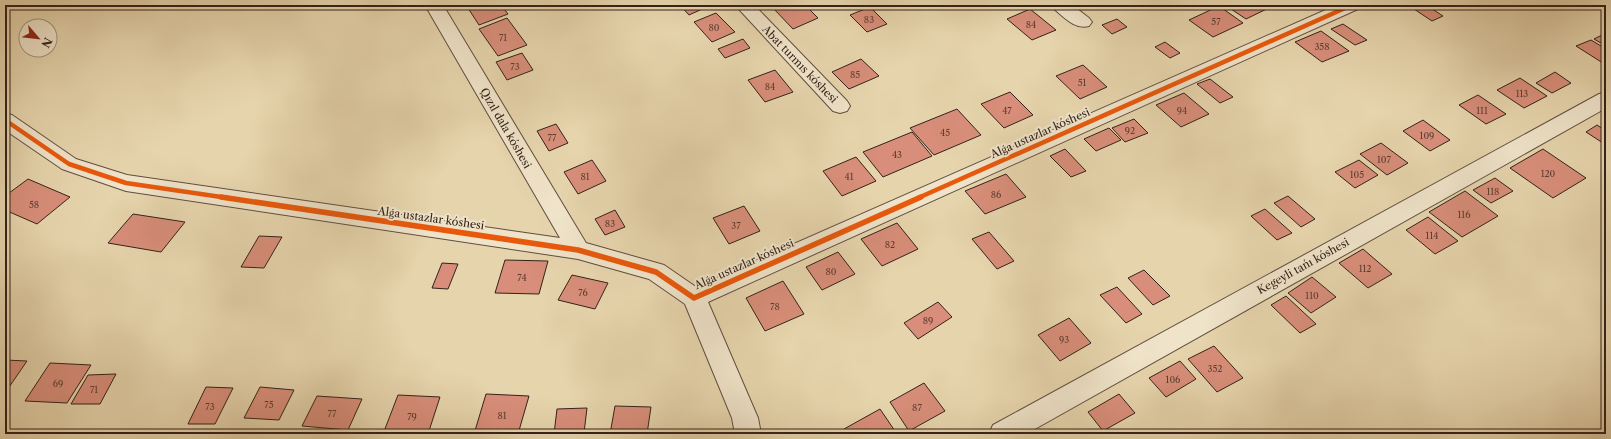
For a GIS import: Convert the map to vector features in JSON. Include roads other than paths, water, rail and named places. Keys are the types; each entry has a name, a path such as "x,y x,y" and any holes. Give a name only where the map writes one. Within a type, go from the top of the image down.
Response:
{"street":[{"name":"Qızıl dala kóshesi","path":"434,5 578,250"},
{"name":"Abat turmıs kóshesi","path":"744,5 840,106"},
{"path":"1060,5 1083,22"},
{"name":"Alǵa ustazlar kóshesi","path":"5,120 69,164 126,183 578,250 656,272 694,298 1352,5"},
{"name":"Kegeyli tańı kóshesi","path":"1002,434 1404,210 1606,100"},
{"path":"694,298 745,418 748,434"}]}
